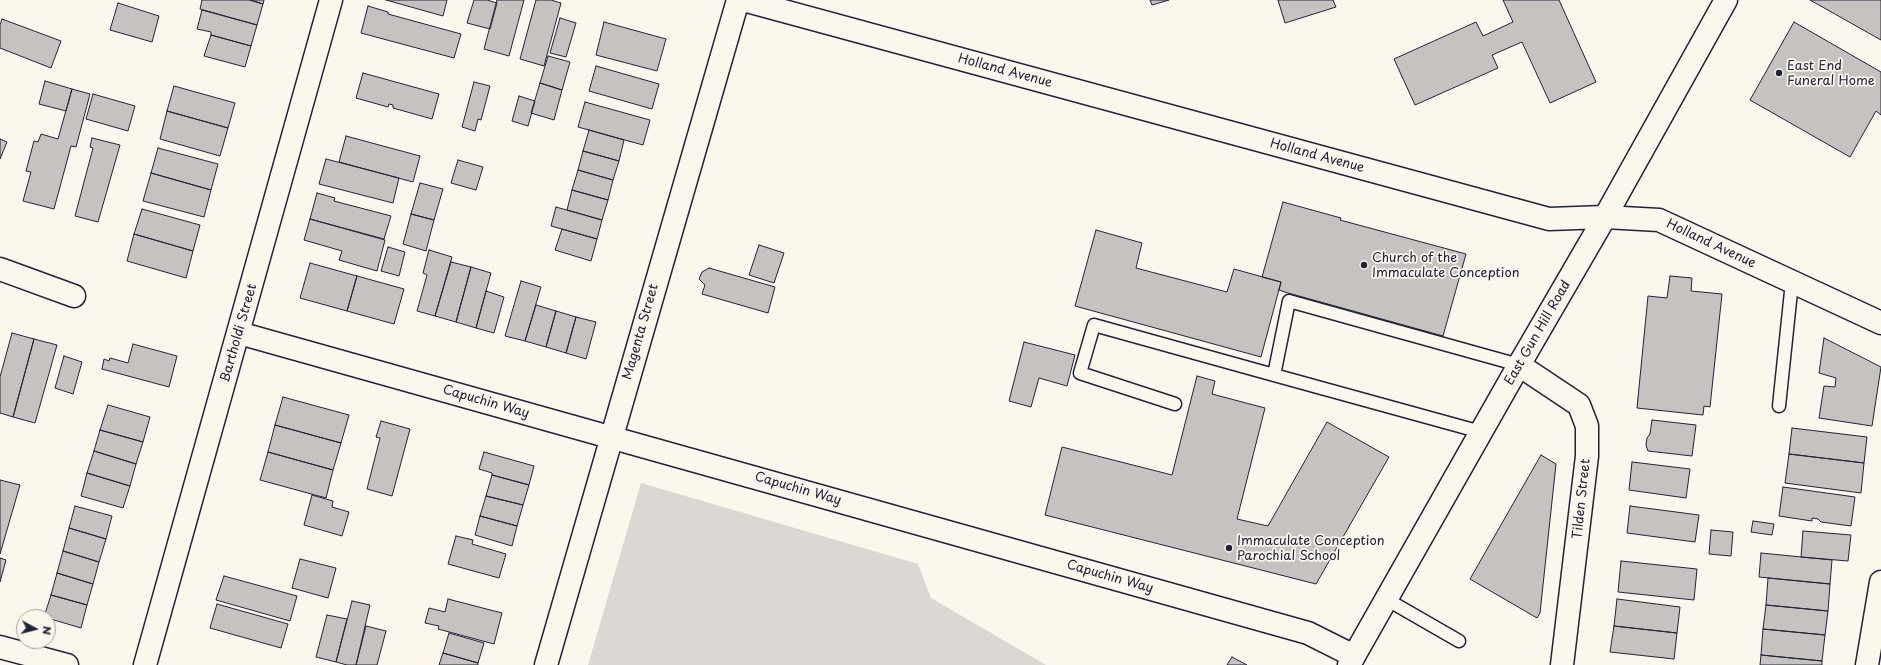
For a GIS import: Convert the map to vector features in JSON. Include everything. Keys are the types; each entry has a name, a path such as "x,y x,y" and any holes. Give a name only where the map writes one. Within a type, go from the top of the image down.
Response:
{"street":[{"name":"Bartholdi Street","path":"146,665 331,0"},
{"name":"Magenta Street","path":"546,665 610,436 738,0"},
{"name":"Holland Avenue","path":"743,0 1549,219 1605,217 1659,220 1881,323"},
{"name":"East Gun Hill Road","path":"1351,660 1519,364 1605,217 1726,0"},
{"path":"0,269 74,296"},
{"name":"Capuchin Way","path":"239,333 1308,633 1351,660"},
{"name":"Tilden Street","path":"1519,364 1579,405 1587,426 1587,456 1562,665"},
{"path":"1867,665 1881,582"},
{"path":"0,647 67,665"}],"lane":[{"path":"1779,406 1792,282"},
{"path":"1274,375 1289,302 1519,364"},
{"path":"1175,404 1080,373 1094,325 1481,432"},
{"path":"1386,599 1459,641"}],"shaded area":[{"path":"641,483 918,564 931,598 1046,665 588,665"}],"building":[{"path":"202,0 250,0 263,4 257,25 200,9"},
{"path":"250,0 264,0 263,4"},
{"path":"386,0 447,0 443,16"},
{"path":"474,0 487,0 497,3 490,29 467,23"},
{"path":"497,0 524,0 509,56 484,49"},
{"path":"536,0 551,0 561,3 544,66 520,59"},
{"path":"1150,0 1169,0 1152,5"},
{"path":"1278,0 1333,0 1336,7 1285,23"},
{"path":"1503,0 1559,0 1596,82 1550,103 1522,42 1492,55 1498,68 1415,105 1394,59 1476,22 1483,36 1513,22"},
{"path":"1810,0 1881,0 1881,40"},
{"path":"118,3 159,16 152,42 110,30"},
{"path":"368,6 388,12 388,14 461,34 454,58 361,33"},
{"path":"202,10 257,25 251,46 211,35 211,32 197,29"},
{"path":"560,18 576,23 566,57 550,53"},
{"path":"2,19 61,41 51,68 0,48 0,25"},
{"path":"604,22 666,39 657,71 596,55"},
{"path":"1794,22 1881,72 1881,115 1876,111 1850,157 1750,100"},
{"path":"211,35 251,46 245,67 204,56"},
{"path":"548,56 570,62 562,90 540,83"},
{"path":"596,66 659,84 652,109 589,91"},
{"path":"363,73 439,94 432,119 393,108 393,105 389,104 388,107 356,98"},
{"path":"45,81 72,89 66,111 39,104"},
{"path":"474,82 490,86 481,120 478,119 475,131 462,127"},
{"path":"540,83 562,90 554,120 531,113"},
{"path":"174,86 235,103 228,128 167,111"},
{"path":"72,89 90,94 76,147 71,146 54,209 23,201 31,172 26,171 34,141 38,142 41,134 58,139"},
{"path":"93,94 135,106 128,131 86,119"},
{"path":"519,96 535,101 528,126 512,121"},
{"path":"585,102 650,120 643,145 578,127"},
{"path":"167,111 228,128 220,156 160,139"},
{"path":"589,130 624,140 619,161 583,151"},
{"path":"346,136 420,156 413,182 339,162"},
{"path":"92,138 120,145 98,222 75,216 93,148 90,147"},
{"path":"0,139 7,142 0,159"},
{"path":"158,148 218,164 211,190 151,173"},
{"path":"583,151 619,161 613,180 578,170"},
{"path":"326,159 399,178 393,203 319,184"},
{"path":"458,160 483,167 476,190 451,183"},
{"path":"578,170 613,180 608,200 572,190"},
{"path":"151,173 211,190 204,217 143,201"},
{"path":"420,183 443,189 434,220 411,214"},
{"path":"572,190 608,200 602,220 567,210"},
{"path":"317,193 335,198 334,201 391,216 384,239 310,219"},
{"name":"Church of the Immaculate Conception","path":"1283,202 1341,218 1340,220 1466,254 1443,336 1288,293 1279,290 1281,282 1262,277"},
{"path":"556,207 602,220 597,239 551,226"},
{"path":"142,209 200,225 193,251 134,234"},
{"path":"411,214 434,220 426,251 403,244"},
{"path":"310,219 385,240 377,271 339,260 342,251 304,240"},
{"path":"562,229 597,239 591,261 555,250"},
{"path":"1096,230 1142,243 1136,268 1227,292 1234,269 1281,282 1261,357 1075,306"},
{"path":"134,234 193,251 186,278 127,261"},
{"path":"759,245 784,253 774,283 749,275"},
{"path":"388,247 405,252 399,276 381,271"},
{"path":"429,250 452,257 435,316 417,311 427,275 423,273"},
{"path":"451,262 471,267 456,322 435,316"},
{"path":"310,263 357,276 347,311 300,298"},
{"path":"471,267 491,273 476,328 456,322"},
{"path":"709,268 775,287 768,313 702,294 705,285 699,279 702,272"},
{"path":"357,276 404,289 394,324 347,311"},
{"path":"1670,276 1692,278 1691,291 1722,294 1710,407 1704,406 1703,415 1637,408 1648,296 1667,298"},
{"path":"521,281 541,287 525,341 505,336"},
{"path":"486,291 504,297 494,333 476,328"},
{"path":"536,305 556,311 546,347 525,341"},
{"path":"556,311 576,317 566,353 546,347"},
{"path":"576,317 596,322 586,359 566,353"},
{"path":"12,333 34,339 13,417 0,413 0,377"},
{"path":"1824,338 1881,367 1872,426 1819,418 1824,386 1835,387 1836,378 1819,373"},
{"path":"34,339 57,345 35,423 13,417"},
{"path":"1024,342 1075,355 1067,386 1039,378 1031,407 1009,401"},
{"path":"133,344 177,356 169,387 102,369 104,359 109,361 110,358 128,363"},
{"path":"64,356 82,362 73,394 55,388"},
{"path":"1197,376 1215,381 1212,394 1265,408 1237,519 1268,526 1327,422 1389,457 1316,584 1045,515 1062,447 1172,475"},
{"path":"283,397 349,415 341,443 275,425"},
{"path":"108,405 150,417 143,442 100,430"},
{"path":"1652,420 1696,425 1692,456 1648,451 1646,445 1647,438 1650,434"},
{"path":"381,421 410,429 392,496 367,489 380,438 376,437"},
{"path":"275,425 341,443 333,470 268,452"},
{"path":"1792,428 1867,437 1864,463 1789,454"},
{"path":"100,430 143,442 136,464 94,451"},
{"path":"94,451 136,464 130,486 87,473"},
{"path":"268,452 333,470 326,498 260,480"},
{"path":"484,452 534,466 529,485 492,475 492,473 479,469"},
{"path":"1789,454 1864,463 1861,493 1785,483"},
{"path":"1541,455 1556,464 1540,613 1537,618 1470,579"},
{"path":"1632,462 1690,469 1686,498 1629,490"},
{"path":"87,473 130,486 123,508 81,496"},
{"path":"492,475 529,485 523,505 486,496"},
{"path":"0,480 20,485 0,554"},
{"path":"1783,487 1855,497 1851,526 1821,522 1818,519 1812,518 1812,521 1779,516"},
{"path":"312,495 333,501 332,507 349,512 342,536 304,525"},
{"path":"486,496 523,505 517,526 480,516"},
{"path":"75,506 112,516 106,539 69,528"},
{"path":"1630,506 1699,515 1695,542 1627,533"},
{"path":"480,516 517,526 512,546 475,535"},
{"path":"1753,521 1774,524 1772,535 1751,532"},
{"path":"69,528 106,539 99,562 63,551"},
{"path":"1711,530 1733,532 1731,556 1709,554"},
{"path":"1803,531 1851,535 1848,561 1801,557"},
{"path":"456,536 473,540 472,544 506,554 499,578 448,564"},
{"path":"63,551 99,562 93,584 57,573"},
{"path":"1761,553 1832,560 1830,584 1759,577"},
{"path":"0,558 6,560 0,582"},
{"path":"300,559 336,568 328,598 292,588"},
{"path":"1621,561 1697,569 1694,600 1618,592"},
{"path":"57,573 93,584 87,605 51,595"},
{"path":"224,576 297,596 290,621 216,600"},
{"path":"1768,578 1830,584 1828,611 1766,605"},
{"path":"51,595 87,605 81,628 56,621 56,609 47,609"},
{"path":"448,599 502,613 494,644 438,629 439,626 425,623 429,608 445,612"},
{"path":"1617,599 1680,607 1677,633 1614,626"},
{"path":"352,601 370,605 356,665 347,665 336,662"},
{"path":"217,604 288,624 281,648 210,628"},
{"path":"1766,605 1828,611 1825,635 1763,629"},
{"path":"327,615 347,619 336,662 316,657"},
{"path":"366,626 386,631 377,665 356,665"},
{"path":"1614,626 1677,633 1674,659 1610,652"},
{"path":"1763,629 1825,635 1822,661 1761,655"},
{"path":"449,633 484,643 478,663 443,653"},
{"path":"443,653 478,663 478,665 439,665"},
{"path":"1761,655 1822,661 1822,665 1760,665"},
{"path":"1232,657 1247,665 1227,665"}],"place":[{"name":"East End Funeral Home","path":"1779,73"},
{"name":"Church of the Immaculate Conception","path":"1364,265"},
{"name":"Immaculate Conception Parochial School","path":"1229,548"}]}
